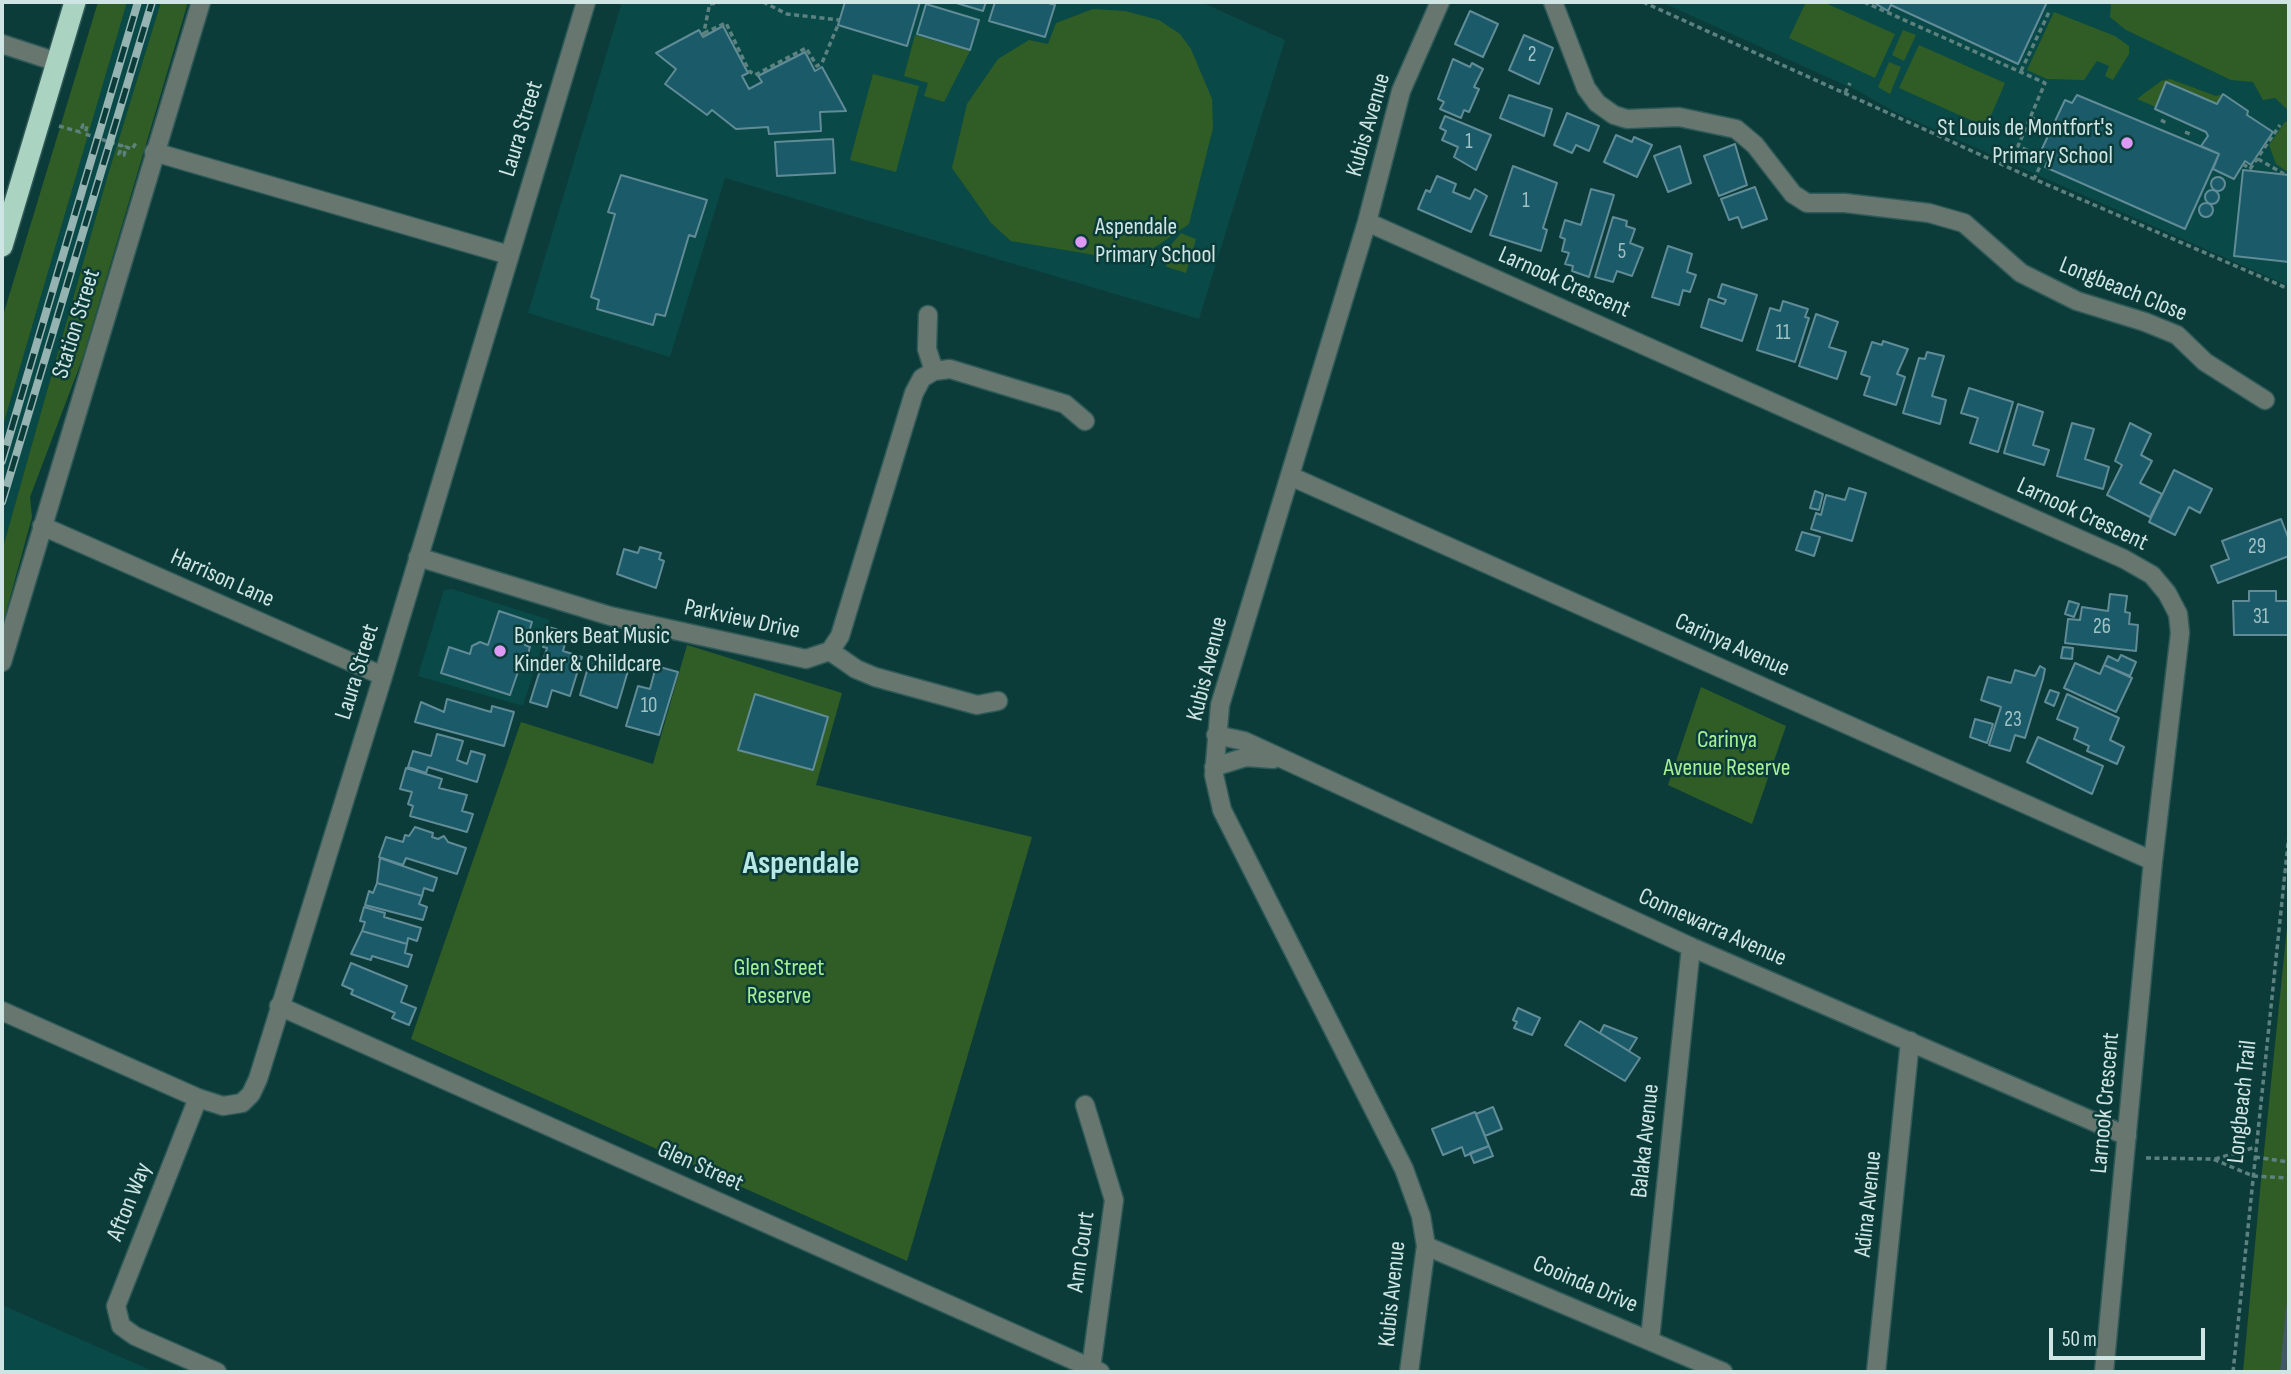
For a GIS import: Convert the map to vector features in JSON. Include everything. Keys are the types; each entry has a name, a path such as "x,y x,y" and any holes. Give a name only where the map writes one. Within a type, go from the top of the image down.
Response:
{"highway":[{"path":"2,246 75,2"}],"street":[{"name":"Station Street","path":"2,662 201,2"},
{"name":"Laura Street","path":"2,1011 198,1098 223,1106 242,1103 251,1094 383,676 586,2"},
{"name":"Kubis Avenue","path":"1409,1372 1426,1246 1421,1216 1404,1169 1222,810 1214,768 1220,705 1367,222 1401,91 1440,2"},
{"name":"Longbeach Close","path":"1542,2 1555,9 1589,94 1614,115 1626,119 1679,117 1736,129 1755,145 1793,194 1807,203 1845,203 1929,213 1958,220 1973,228 2021,273 2077,301 2146,322 2177,335 2209,365 2265,400"},
{"path":"2,44 57,62"},
{"path":"156,146 509,254"},
{"name":"Larnook Crescent","path":"1367,222 2124,559 2152,575 2167,593 2178,614 2180,633 2153,861 2104,1372"},
{"path":"928,315 927,349 934,371 950,369 1065,404 1085,421"},
{"name":"Parkview Drive","path":"418,557 610,616 806,659 830,651 840,636 914,393 922,378 934,371"},
{"name":"Carinya Avenue","path":"1290,475 2153,861"},
{"name":"Harrison Lane","path":"42,526 383,676"},
{"path":"830,651 856,669 875,677 977,705 998,701"},
{"name":"Connewarra Avenue","path":"1216,735 1244,741 1690,947 2127,1136"},
{"name":"Connewarra Avenue","path":"1214,768 1246,757 1280,759"},
{"name":"Balaka Avenue","path":"1650,1339 1690,947"},
{"name":"Glen Street","path":"279,1006 1095,1370"},
{"name":"Adina Avenue","path":"1876,1372 1910,1041"},
{"name":"Afton Way","path":"198,1098 120,1289 116,1306 121,1326 135,1336 217,1372"},
{"name":"Ann Court","path":"1085,1105 1114,1200 1095,1370"},
{"name":"Cooinda Drive","path":"1426,1246 1723,1372"}],"path":[{"path":"722,2 710,3 704,35 726,23 748,71 755,75 806,48 817,66 822,63 838,22 788,14 763,2"},
{"path":"1643,2 2035,179 2289,289"},
{"path":"1864,2 2045,83 2018,146 2045,157 2035,179"},
{"path":"2021,71 2050,9"},
{"path":"1846,93 1850,83"},
{"path":"2030,117 2052,127"},
{"path":"40,120 80,132 83,125 87,126 85,134 122,146 119,154 124,155 126,147 131,149 140,137 156,146"},
{"path":"2242,164 2250,170 2280,125"},
{"path":"2258,159 2284,174"},
{"name":"Longbeach Trail","path":"2233,1372 2289,834"},
{"path":"2146,1158 2213,1159 2256,1147"},
{"path":"2255,1157 2287,1161"},
{"path":"2213,1159 2253,1176 2289,1178"}],"shaded area":[{"path":"127,2 161,2 107,178 2,551 2,429"},
{"name":"Aspendale Primary School","path":"622,2 1201,2 1285,40 1199,319 725,178 670,357 528,313"},
{"name":"St Louis de Montfort's Primary School","path":"1661,2 2289,2 2289,286 1895,112 1858,91"},
{"path":"452,589 550,620 523,706 418,676 444,590"},
{"path":"2,1305 155,1372 2,1372"}],"green space":[{"path":"98,2 127,2 2,429 2,319"},
{"path":"161,2 188,2 83,357 30,497 32,517 2,627 2,551 107,178"},
{"path":"1806,2 1823,2 1895,34 1875,78 1789,38"},
{"path":"2111,2 2289,2 2289,111 2275,98 2263,100 2253,82 2231,80 2126,30 2110,17"},
{"path":"1093,9 1125,11 1159,20 1180,34 1191,49 1212,99 1213,128 1189,224 1148,252 1119,259 1011,241 991,223 952,168 967,104 998,59 1029,40 1048,44 1056,23"},
{"path":"2054,12 2115,36 2129,46 2129,54 2113,80 2105,76 2109,66 2097,61 2084,80 2047,79 2027,70"},
{"path":"1903,30 1916,35 1904,61 1892,55"},
{"path":"915,35 970,51 944,102 924,96 928,83 904,76"},
{"path":"1919,45 2005,83 1986,127 1899,88"},
{"path":"1889,62 1901,67 1890,94 1878,87"},
{"path":"873,74 919,86 896,172 850,160"},
{"path":"2170,79 2216,96 2223,94 2217,104 2166,82 2156,107 2137,99 2161,81"},
{"path":"2289,121 2289,173 2276,164 2269,145 2285,122"},
{"path":"1181,233 1196,239 1186,273 1167,267 1161,257"},
{"name":"Glen Street Reserve","path":"687,645 842,693 816,785 1032,837 907,1261 411,1039 521,722 653,764"},
{"name":"Carinya Avenue Reserve","path":"1701,687 1786,726 1752,824 1668,785"},
{"path":"2289,908 2289,1372 2243,1372 2261,1181"}],"building":[{"path":"845,2 920,2 907,46 838,25"},
{"path":"953,2 986,2 983,11"},
{"path":"995,2 1045,2 1055,5 1045,37 989,21"},
{"path":"1873,2 2047,2 2018,64 1891,5 1888,11"},
{"path":"926,4 979,20 970,50 917,34"},
{"path":"1470,11 1498,24 1483,57 1455,44"},
{"path":"723,26 748,73 742,76 749,89 762,82 758,76 805,52 815,71 822,67 846,111 820,112 821,131 769,134 768,127 736,129 712,110 707,115 665,84 676,69 656,53 699,30 703,37"},
{"path":"1524,35 1553,48 1539,84 1509,70"},
{"path":"1453,59 1470,67 1472,63 1483,69 1474,87 1479,89 1469,112 1464,110 1461,118 1440,109 1444,102 1438,99"},
{"path":"2166,82 2217,104 2223,94 2248,111 2247,115 2273,132 2251,165 2245,161 2234,179 2213,169 2219,154 2201,146 2208,136 2206,132 2155,109"},
{"path":"1509,95 1552,109 1544,136 1500,118"},
{"path":"2077,95 2219,154 2185,229 2045,167 2049,157 2040,153 2065,100 2072,103"},
{"path":"1567,113 1599,126 1589,151 1576,145 1572,153 1554,145"},
{"path":"1445,116 1491,135 1476,170 1454,157 1458,147 1442,140 1446,131 1440,128"},
{"path":"1616,135 1632,142 1634,137 1652,145 1637,177 1604,162"},
{"path":"833,139 835,173 777,176 775,142"},
{"path":"1735,144 1747,185 1719,196 1704,156"},
{"path":"1680,146 1691,183 1668,192 1654,156"},
{"path":"1513,166 1557,183 1543,228 1547,230 1541,251 1490,235"},
{"path":"2243,170 2289,175 2289,262 2234,256"},
{"path":"621,175 707,200 695,237 689,235 665,316 656,314 653,325 597,309 599,300 591,297 615,214 608,212"},
{"path":"1437,176 1456,184 1453,192 1470,199 1475,189 1487,196 1471,232 1418,209 1426,190 1430,192"},
{"path":"2218,177 2223,179 2223,189 2218,191 2213,189 2211,184 2213,179"},
{"path":"1755,187 1767,219 1742,228 1738,217 1729,220 1721,199"},
{"path":"1591,189 1614,195 1589,277 1572,271 1573,266 1565,264 1569,253 1562,251 1565,239 1560,237 1565,220 1581,225"},
{"path":"2212,190 2217,192 2217,202 2212,204 2207,202 2205,197 2207,192"},
{"path":"2206,203 2211,205 2211,215 2206,217 2201,215 2199,210 2201,205"},
{"path":"1613,217 1627,221 1626,226 1635,229 1630,243 1643,248 1632,276 1617,271 1613,282 1595,277"},
{"path":"1668,246 1692,254 1687,272 1696,275 1690,292 1683,290 1679,305 1652,297"},
{"path":"1722,284 1757,295 1742,341 1701,327 1709,299 1724,304 1726,300 1718,297"},
{"path":"1783,301 1808,309 1805,317 1809,318 1795,362 1757,350 1770,308 1780,311"},
{"path":"1816,314 1838,322 1829,347 1846,352 1837,379 1799,366"},
{"path":"1883,341 1908,349 1897,374 1905,377 1896,405 1864,395 1870,377 1861,374 1872,342 1882,345"},
{"path":"1927,352 1944,356 1932,396 1946,400 1940,424 1903,413 1919,358 1925,359"},
{"path":"1969,388 2013,402 1998,452 1970,443 1978,418 1961,413"},
{"path":"2018,404 2043,412 2033,445 2049,450 2044,465 2004,453"},
{"path":"2072,423 2094,429 2085,459 2109,467 2103,489 2057,476"},
{"path":"2130,423 2151,434 2141,455 2152,461 2140,483 2162,494 2150,517 2107,495 2122,465 2115,461"},
{"path":"2174,470 2212,489 2200,513 2189,507 2175,535 2149,522"},
{"path":"1849,488 1866,493 1852,541 1811,529 1816,513 1821,515 1826,495 1845,500"},
{"path":"1815,491 1823,494 1819,510 1810,508"},
{"path":"2281,519 2289,540 2289,556 2218,583 2211,566 2229,559 2222,541"},
{"path":"1802,532 1820,537 1814,556 1796,550"},
{"path":"640,547 661,553 659,559 664,561 656,588 617,574 624,549 638,553"},
{"path":"2249,591 2276,591 2276,601 2289,601 2289,635 2234,635 2233,601 2249,601"},
{"path":"2110,594 2127,596 2125,612 2130,613 2129,624 2138,625 2136,651 2065,643 2068,619 2080,620 2082,607 2108,611"},
{"path":"2069,601 2079,604 2074,617 2065,614"},
{"name":"Bonkers Beat Music Kinder & Childcare","path":"499,611 532,622 525,645 530,647 525,664 521,663 510,695 441,673 449,647 470,654 472,646 480,642 488,645"},
{"path":"549,627 568,633 563,651 582,657 570,696 552,690 547,707 530,702 547,648 543,647"},
{"path":"2063,647 2073,648 2072,659 2061,658"},
{"path":"2121,655 2136,662 2130,676 2104,665 2108,656 2118,661"},
{"path":"591,657 630,664 617,708 580,695"},
{"path":"2075,663 2100,674 2104,665 2132,678 2116,712 2064,688"},
{"path":"656,666 678,672 659,735 626,726 638,686 650,689"},
{"path":"2040,666 2045,669 2043,679 2025,738 2015,735 2010,751 1989,745 2001,707 1981,700 1988,677 2011,683 2015,670 2035,676"},
{"path":"2050,690 2059,693 2054,706 2045,702"},
{"path":"755,694 828,717 813,770 738,750"},
{"path":"2067,694 2119,718 2110,740 2124,747 2117,764 2087,751 2089,746 2074,739 2078,728 2057,719"},
{"path":"447,699 491,712 492,706 514,712 504,746 415,722 421,702 444,712"},
{"path":"1975,719 1993,724 1987,743 1970,737"},
{"path":"437,734 463,741 457,760 467,764 471,751 485,755 477,782 428,767 426,773 408,767 413,751 431,756"},
{"path":"2038,737 2103,766 2092,794 2027,762"},
{"path":"406,768 442,779 439,788 467,795 462,811 473,814 467,832 410,816 413,806 408,804 412,792 400,789"},
{"path":"415,827 433,833 432,837 438,839 444,836 448,842 466,848 457,874 406,858 403,865 379,857 386,837 403,842 405,835 409,836"},
{"path":"380,858 437,878 433,891 424,888 422,896 377,883"},
{"path":"377,883 422,896 419,904 427,907 423,920 365,905 369,891 373,893"},
{"path":"364,907 385,913 384,917 421,928 417,941 408,938 407,944 362,931 365,922 360,921"},
{"path":"362,931 407,944 405,953 412,955 408,967 372,956 371,960 351,954"},
{"path":"351,963 407,986 401,1002 416,1008 409,1025 392,1018 395,1013 351,994 353,990 342,985"},
{"path":"1518,1008 1540,1018 1532,1035 1514,1028 1517,1022 1513,1020"},
{"path":"1580,1021 1640,1058 1625,1081 1565,1045"},
{"path":"1604,1025 1637,1038 1629,1051 1600,1033"},
{"path":"1493,1107 1502,1129 1485,1136 1476,1114"},
{"path":"1475,1112 1489,1146 1465,1156 1462,1147 1443,1155 1432,1129"},
{"path":"1489,1146 1493,1156 1474,1163 1470,1153"}],"waterway":[{"path":"2283,1372 2289,1307"}],"railway":[{"path":"2,461 138,2"},
{"path":"2,502 152,2"}],"place":[{"name":"St Louis de Montfort's Primary School","path":"2127,143"},
{"name":"Aspendale Primary School","path":"1081,242"},
{"name":"Bonkers Beat Music Kinder & Childcare","path":"500,651"}],"district":[{"name":"Aspendale","path":"801,865"}]}
